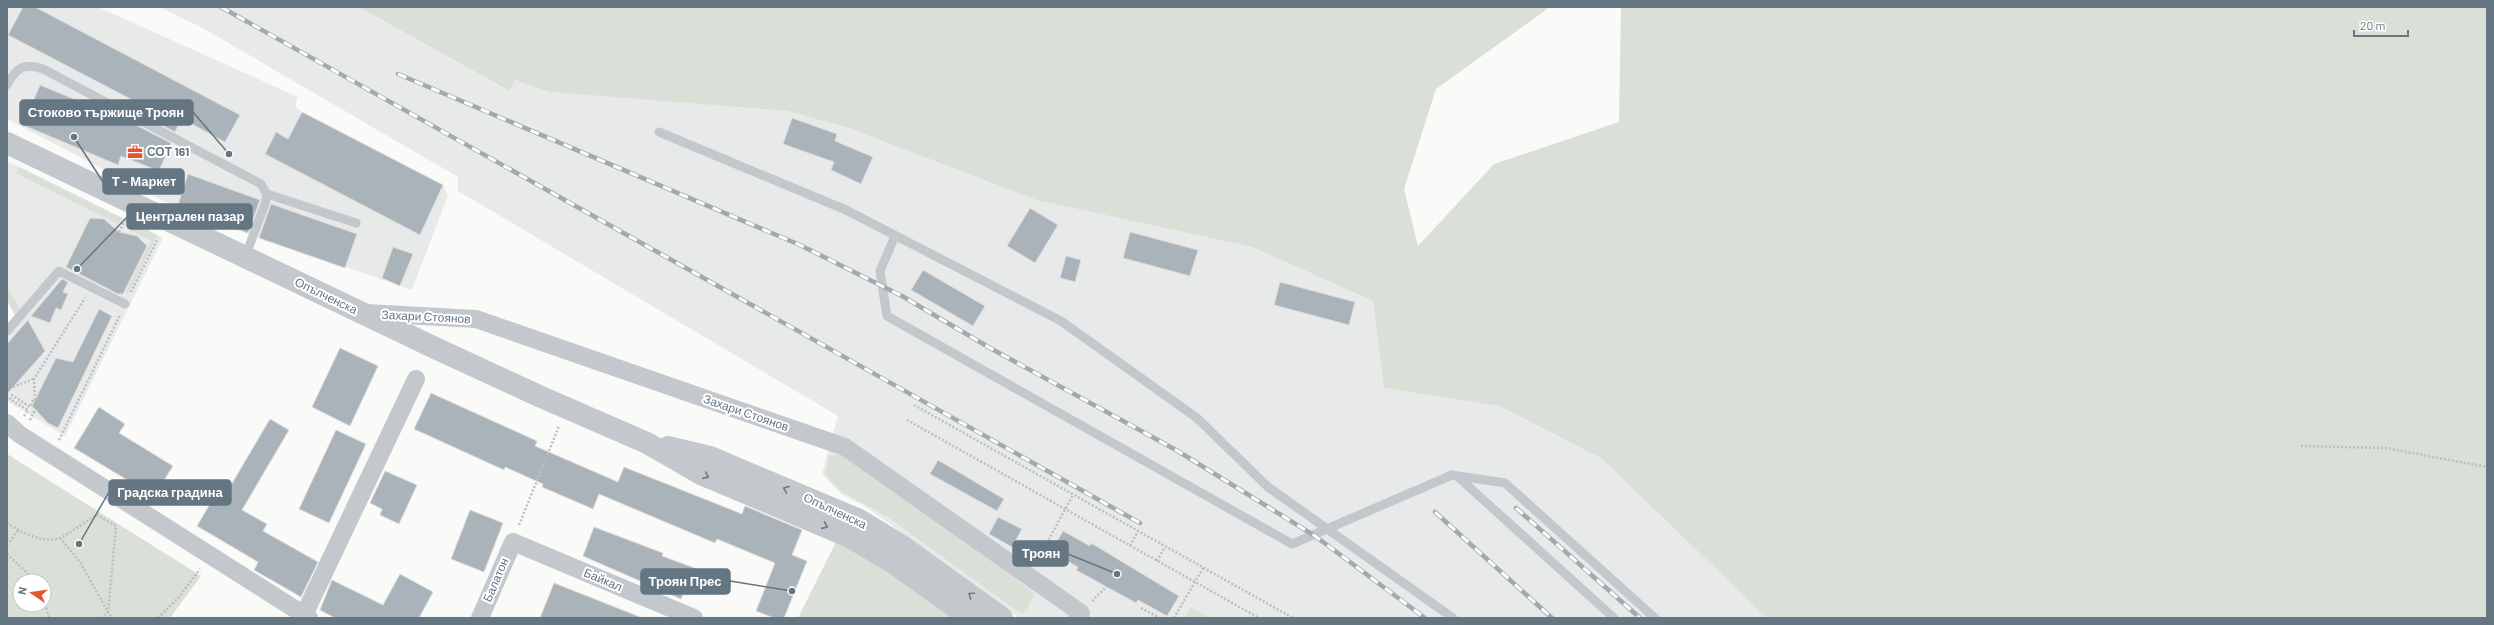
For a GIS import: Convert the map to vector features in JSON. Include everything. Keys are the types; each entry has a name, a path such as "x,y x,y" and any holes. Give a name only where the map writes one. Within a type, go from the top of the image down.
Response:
{"street":[{"name":"Опълченска","path":"7,144 362,313 567,408 648,442 701,474 850,537 892,562 970,618"},
{"name":"Захари Стоянов","path":"362,313 476,319 845,447 1028,578 1081,613 1077,618"},
{"path":"16,428 52,454 307,617 416,380"},
{"name":"Опълченска","path":"648,442 710,457 859,520 902,546 1002,618"},
{"name":"Балатон","path":"480,618 512,542"},
{"name":"Байкал","path":"512,542 694,618"}],"lane":[{"path":"7,85 13,74 21,66 32,65 43,69 261,184 267,194 356,223"},
{"path":"659,132 846,210 1061,322 1197,418 1268,487 1453,618"},
{"path":"245,257 265,204 267,194"},
{"path":"895,236 880,271 887,316 1292,544 1452,475 1505,483 1655,618"},
{"path":"7,331 59,271 125,304"},
{"path":"1457,476 1614,618"}],"path":[{"path":"52,454 166,220"},
{"path":"24,417 28,410 10,399 12,395 30,407 35,399 34,379 92,287"},
{"path":"13,387 34,379"},
{"path":"914,405 1293,618"},
{"path":"512,542 567,408"},
{"path":"16,428 35,410"},
{"path":"907,420 1259,618"},
{"path":"2301,446 2386,448 2487,467"},
{"path":"1028,578 1073,495"},
{"path":"7,523 33,537 60,538 99,512"},
{"path":"96,515 116,526 108,612 100,618"},
{"path":"7,545 18,530"},
{"path":"1130,546 1138,531"},
{"path":"60,538 80,562 112,618"},
{"path":"1157,561 1165,547"},
{"path":"7,554 27,573"},
{"path":"158,618 178,598 210,556"},
{"path":"1174,618 1203,568"},
{"path":"1141,608 1160,618"}],"shaded area":[{"path":"7,7 98,7 298,97 295,106 302,112 443,185 448,195 412,290 177,208 7,119"},
{"path":"159,7 359,7 508,91 515,80 551,92 787,111 846,127 1036,200 1252,247 1373,301 1384,388 1499,406 1601,458 1767,618 1210,618 1191,607 1185,618 1019,618 865,506 841,494 822,474 838,416 458,191 458,177 201,27","holes":["891,483 1027,609 1021,613 1011,607 886,516 843,493"]},
{"path":"359,7 1550,7 1436,89 1404,189 1418,246 1494,164 1619,122 1621,7 2487,7 2487,618 1767,618 1601,458 1499,406 1384,388 1373,301 1252,247 1036,200 846,127 787,111 550,92 515,80 509,91"},
{"path":"7,161 163,238 65,436 7,401 7,325 15,315 7,300"},
{"path":"19,167 122,218 118,224 16,173"},
{"path":"132,222 157,235 129,293 126,292 151,241 128,229"},
{"path":"7,286 20,309 15,315 7,300"},
{"path":"7,454 201,576 170,618 7,618"},
{"path":"844,454 891,483 1034,593 1027,610 1021,613 1011,607 886,516 843,493 825,474 829,456"},
{"path":"837,540 883,567 953,616 951,618 798,618"},
{"path":"1191,607 1210,618 1185,618"}],"building":[{"path":"23,7 35,7 240,115 225,142 181,118 175,132 160,124 163,116 8,35"},
{"path":"40,85 134,124 171,143 159,171 121,156 118,165 23,125"},
{"path":"302,112 443,185 420,235 265,154 276,132 288,139"},
{"path":"792,118 837,134 835,141 873,157 861,184 831,170 834,162 783,144"},
{"path":"188,174 260,200 248,233 177,208"},
{"path":"271,204 357,234 345,268 259,238"},
{"path":"1030,208 1058,225 1035,263 1007,246"},
{"path":"90,218 104,219 119,232 137,236 147,246 123,294 118,294 66,267"},
{"path":"1130,232 1198,250 1190,276 1123,258"},
{"path":"393,247 413,254 400,286 382,278"},
{"path":"1066,256 1081,260 1075,282 1060,278"},
{"path":"923,270 985,306 973,326 911,290"},
{"path":"62,279 68,282 63,292 68,294 61,310 56,308 50,323 31,316"},
{"path":"1280,282 1355,302 1349,325 1274,305"},
{"path":"99,309 112,316 58,428 48,423 32,406 56,358 73,362"},
{"path":"28,320 45,351 7,394 7,344"},
{"path":"340,348 378,366 350,426 312,407"},
{"path":"431,393 537,441 535,446 618,482 624,467 742,514 745,506 802,530 792,555 807,561 784,618 774,618 756,611 775,563 717,539 715,543 599,494 593,509 542,487 543,484 505,467 504,470 414,429"},
{"path":"99,407 125,424 119,433 173,466 154,496 74,448"},
{"path":"270,419 289,430 242,510 267,524 263,531 318,562 301,597 254,570 258,562 197,526 217,492 224,497"},
{"path":"336,430 366,444 329,523 299,509"},
{"path":"938,460 1004,499 997,511 930,474"},
{"path":"385,471 417,485 399,524 380,515 382,509 370,503"},
{"path":"470,510 503,523 484,572 451,559"},
{"path":"998,517 1022,529 1012,547 989,534"},
{"path":"594,527 663,553 662,556 700,570 692,594 684,591 681,599 583,556"},
{"path":"1063,531 1090,546 1091,543 1179,596 1167,616 1138,600 1136,603 1076,570 1078,567 1051,552"},
{"path":"400,574 433,592 419,618 335,618 320,610 332,580 383,605"},
{"path":"554,583 640,617 540,618"}],"railway":[{"path":"221,7 1140,523"},
{"path":"398,74 800,245 902,296 990,348 1176,450 1315,536 1425,618"},
{"path":"1516,508 1640,618"},
{"path":"1435,512 1552,618"}],"place":[{"name":"Т - Маркет","path":"74,137"},
{"name":"СОТ 161","path":"135,152"},
{"name":"Стоково тържище Троян","path":"229,154"},
{"name":"Централен пазар","path":"77,269"},
{"name":"Градска градина","path":"79,544"},
{"name":"Троян","path":"1117,574"},
{"name":"Троян Прес","path":"792,591"}]}
